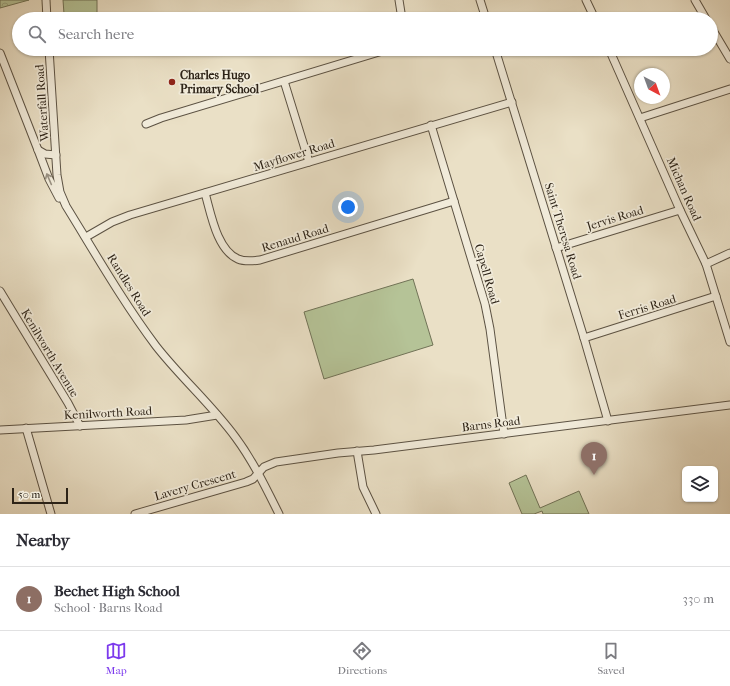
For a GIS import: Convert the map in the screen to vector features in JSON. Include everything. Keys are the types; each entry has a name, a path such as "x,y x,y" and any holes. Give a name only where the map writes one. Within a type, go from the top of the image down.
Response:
{"street":[{"path":"46,0 47,12"},
{"path":"399,0 401,12"},
{"path":"480,0 484,12"},
{"path":"586,0 592,12"},
{"path":"695,0 702,12"},
{"path":"718,38 729,55"},
{"path":"0,53 52,187 66,206"},
{"name":"Waterfall Road","path":"49,56 56,155"},
{"path":"146,124 161,118 367,56"},
{"name":"Saint Theresa Road","path":"497,56 608,421"},
{"name":"Michan Road","path":"612,56 680,210 706,264 730,342"},
{"path":"284,81 309,162"},
{"path":"640,118 730,90"},
{"name":"Mayflower Road","path":"86,237 112,222 130,215 512,102"},
{"name":"Capell Road","path":"431,125 485,304 490,329 504,434"},
{"path":"38,150 45,154 56,155"},
{"name":"Randles Road","path":"56,155 58,184 66,206 137,320 157,347 237,439 258,473 279,514"},
{"name":"Renaud Road","path":"205,193 223,246 230,255 239,260 249,261 260,260 454,201"},
{"name":"Jervis Road","path":"556,248 680,210"},
{"path":"706,264 730,253"},
{"name":"Kenilworth Avenue","path":"0,291 68,403 80,426"},
{"name":"Ferris Road","path":"584,338 716,296"},
{"name":"Barns Road","path":"258,473 264,467 276,462 730,406"},
{"name":"Kenilworth Road","path":"0,430 186,420 217,415"},
{"path":"26,428 50,514"},
{"path":"358,451 363,487 376,514"},
{"name":"Lavery Crescent","path":"135,514 246,482 258,473"}],"green space":[{"path":"0,0 29,0 0,8"},
{"path":"63,0 97,0 97,12 64,12"},
{"path":"413,279 433,345 324,379 304,312"},
{"path":"526,475 540,508 579,491 589,514 543,514 542,511 534,514 522,514 509,483"}],"place":[{"name":"Charles Hugo Primary School","path":"172,82"},
{"name":"Bechet High School","path":"594,475"}]}
